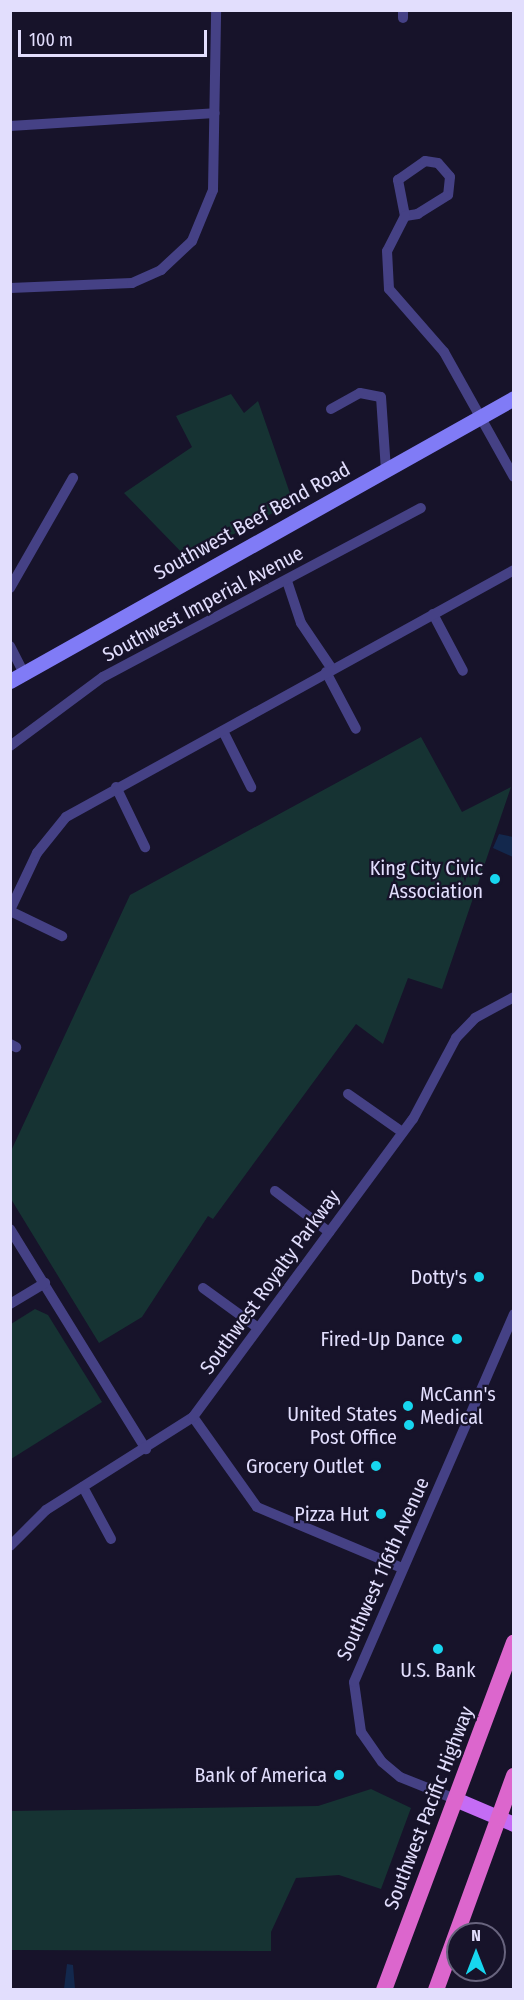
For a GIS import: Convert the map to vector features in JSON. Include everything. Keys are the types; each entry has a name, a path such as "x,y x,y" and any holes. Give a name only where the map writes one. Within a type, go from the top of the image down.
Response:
{"highway":[{"name":"Southwest Pacific Highway","path":"384,1989 513,1642"},
{"path":"436,1989 506,1820 513,1776"}],"main road":[{"name":"Southwest Beef Bend Road","path":"10,681 513,398"},
{"path":"455,1799 506,1820"}],"street":[{"path":"10,288 116,287 149,278 175,260 192,241 210,205 216,10"},
{"path":"10,126 214,113"},
{"path":"405,216 418,214 448,195 451,184 443,167 425,160 398,180 405,216 387,251 389,289 444,352 513,477"},
{"path":"331,409 360,393 381,397 386,471"},
{"path":"10,588 73,478"},
{"name":"Southwest Imperial Avenue","path":"10,746 103,677 421,508"},
{"path":"62,936 10,910 57,826 116,787 223,731 513,570"},
{"path":"287,581 297,615 329,671 356,729"},
{"path":"434,614 463,671"},
{"path":"10,646 24,673"},
{"path":"223,731 251,787"},
{"path":"116,787 145,847"},
{"name":"Southwest Royalty Parkway","path":"10,1546 46,1510 193,1418 402,1132 466,1026 513,997"},
{"path":"348,1094 402,1132"},
{"path":"275,1191 329,1232"},
{"path":"10,1228 146,1449"},
{"path":"10,1304 45,1283"},
{"path":"203,1288 258,1328"},
{"name":"Southwest 116th Avenue","path":"455,1799 400,1777 382,1762 355,1712 359,1666 513,1314"},
{"path":"193,1418 257,1507 402,1568"},
{"path":"83,1487 111,1539"}],"green space":[{"path":"231,394 244,413 258,401 293,502 188,559 124,493 192,447 176,416"},
{"path":"421,737 462,812 511,787 442,989 408,978 383,1044 356,1024 213,1219 208,1216 142,1317 99,1343 11,1199 11,1151 130,895"},
{"path":"35,1309 48,1315 102,1402 11,1459 11,1324"},
{"path":"371,1789 411,1808 381,1889 339,1875 296,1878 271,1932 271,1951 11,1950 11,1811 318,1806"}],"water":[{"path":"499,834 513,837 513,857 493,848"},
{"path":"67,1964 73,1965 75,1989 64,1989"}],"place":[{"name":"King City Civic Association","path":"495,879"},
{"name":"Dotty's","path":"479,1277"},
{"name":"Fired-Up Dance","path":"457,1339"},
{"name":"McCann's Medical","path":"408,1406"},
{"name":"United States Post Office","path":"409,1425"},
{"name":"Grocery Outlet","path":"376,1466"},
{"name":"Pizza Hut","path":"381,1514"},
{"name":"U.S. Bank","path":"438,1649"},
{"name":"Bank of America","path":"339,1775"}]}
